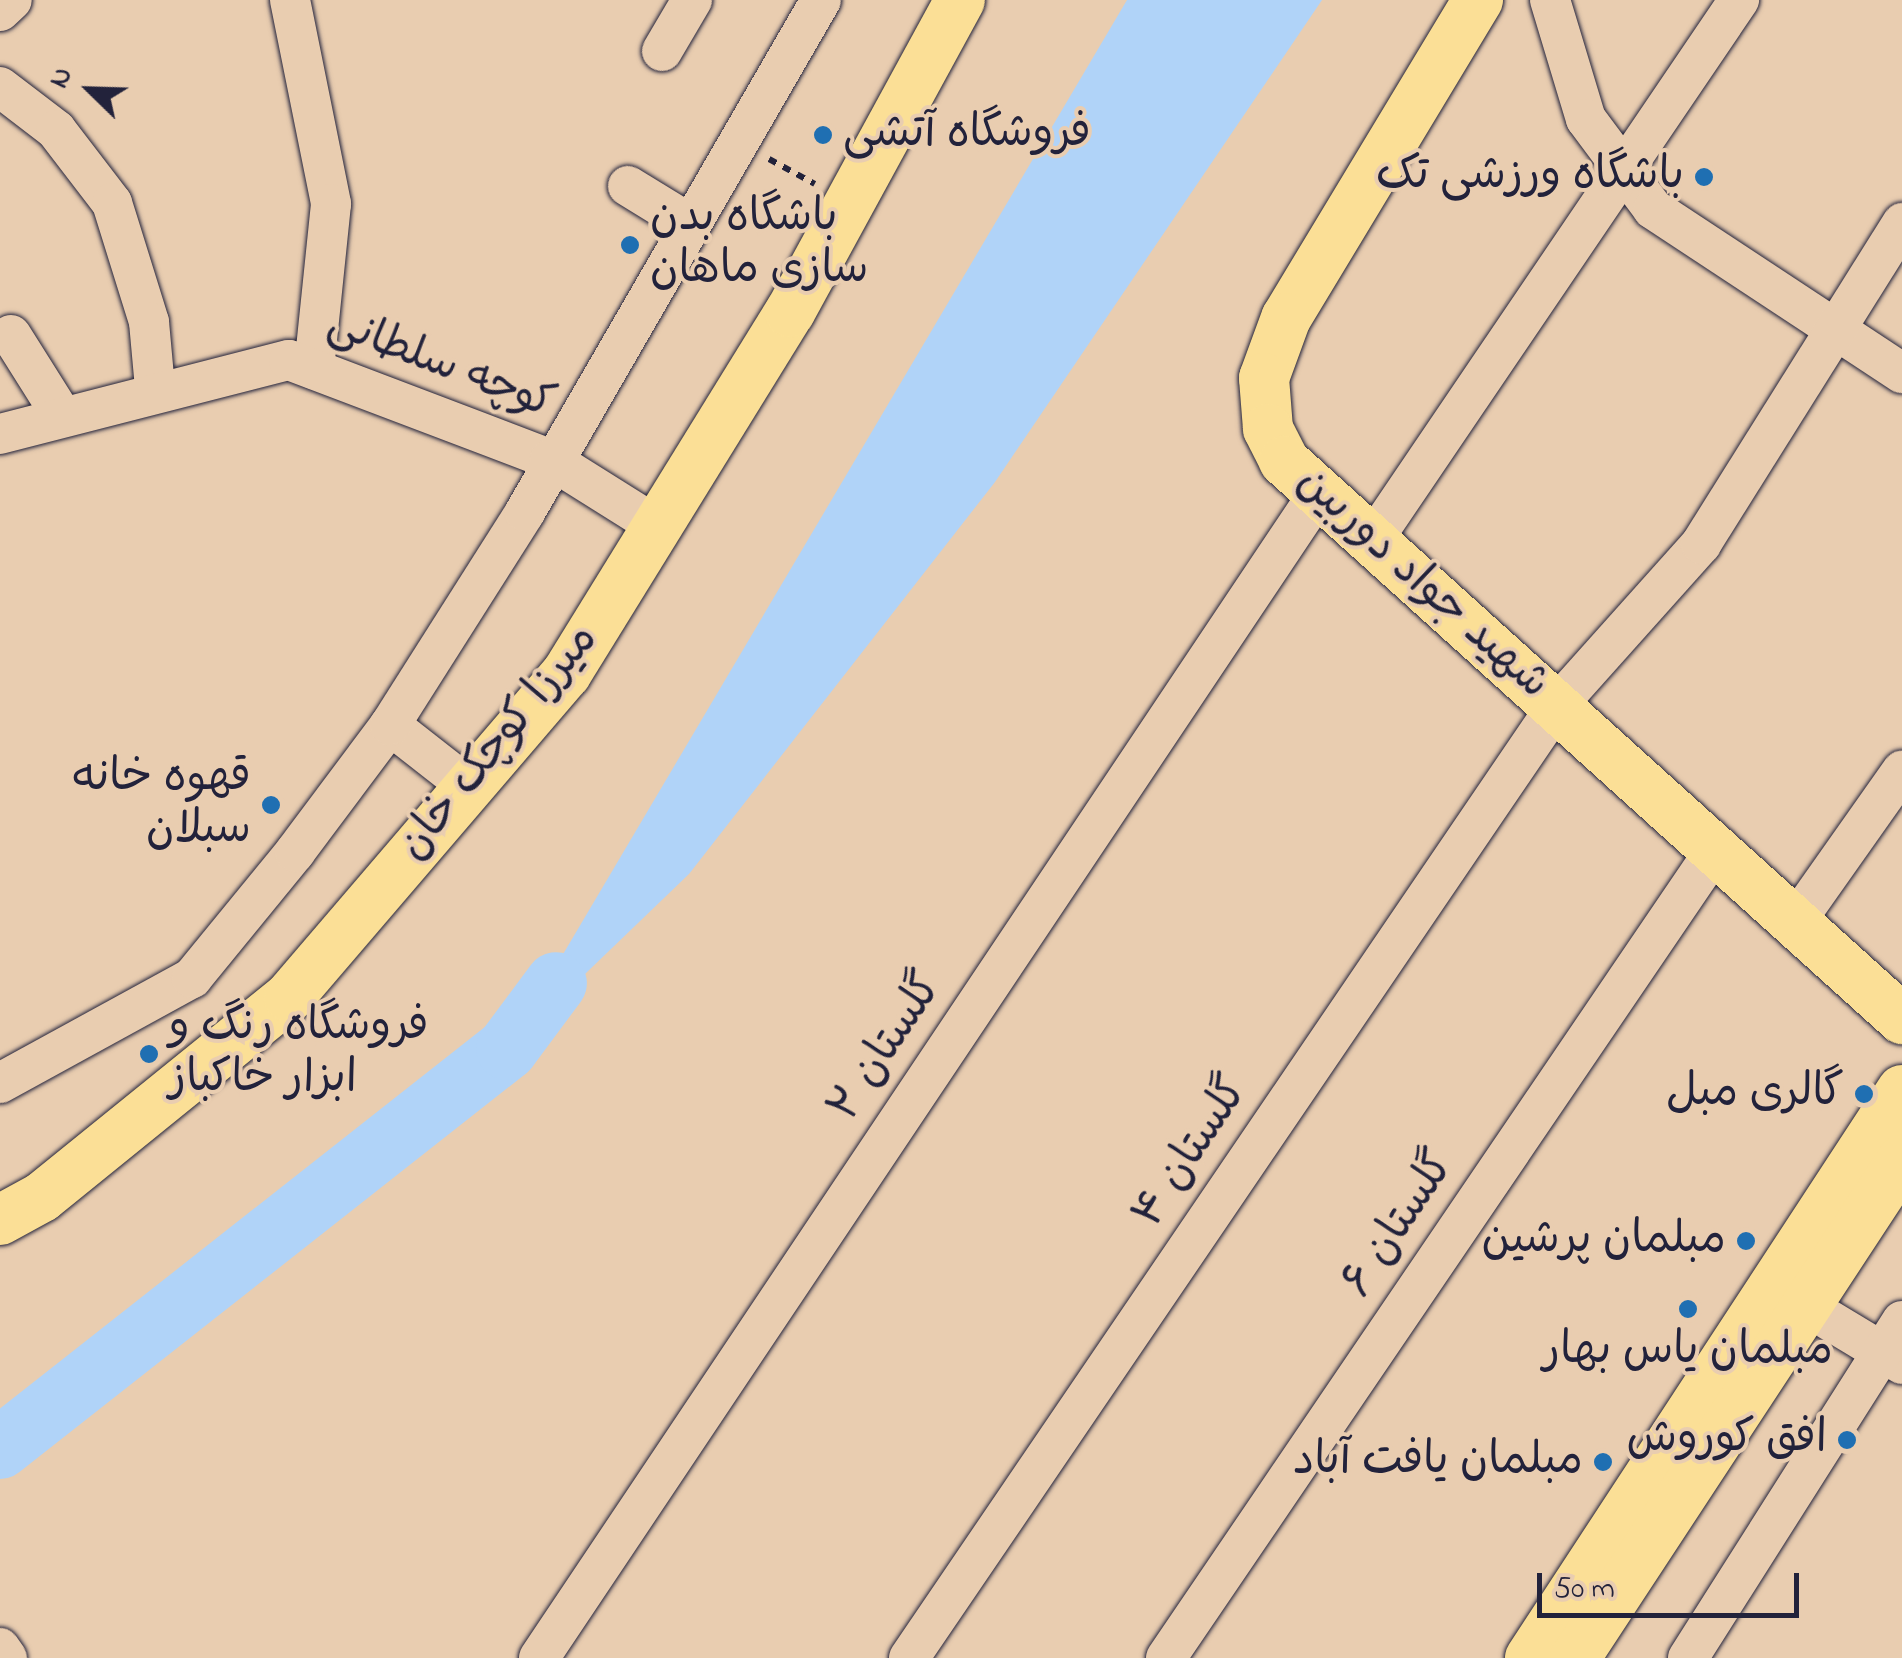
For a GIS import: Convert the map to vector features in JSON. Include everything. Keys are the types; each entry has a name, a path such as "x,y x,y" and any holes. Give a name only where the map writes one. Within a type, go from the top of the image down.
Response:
{"main road":[{"name":"میرزا کوچک خان","path":"0,1220 42,1197 289,997 566,674 850,204 960,0"},
{"name":"شهید جواد دوربین","path":"1478,0 1286,318 1264,378 1276,445 1319,493 1558,704 1902,1018"},
{"path":"1530,1658 1902,1090"},
{"path":"1576,1658 1902,1160"},
{"path":"1609,1658 1902,1209"}],"street":[{"path":"0,11 12,0"},
{"path":"290,0 330,204 314,368"},
{"path":"662,52 692,0"},
{"path":"1550,0 1586,118 1653,209 1902,373"},
{"path":"1372,541 1739,0"},
{"path":"0,1083 192,978 390,725 690,224 808,4"},
{"path":"0,87 56,130 112,203 149,322 155,388"},
{"path":"628,186 690,224"},
{"name":"گلستان ۴","path":"909,1658 1558,704 1702,544 1902,223"},
{"path":"11,335 62,416"},
{"name":"کوچه سلطانی","path":"0,434 155,388 289,360 550,459 657,526"},
{"name":"گلستان ۲","path":"539,1658 1319,493"},
{"path":"390,725 469,787"},
{"path":"1796,921 1902,771"},
{"name":"گلستان ۶","path":"1166,1658 1716,849"},
{"path":"1688,1658 1895,1346 1829,1320"},
{"path":"0,1648 7,1658"}],"path":[{"path":"737,141 850,204"}],"water":[{"path":"1127,0 1322,0 995,482 689,874 507,1049"}],"waterway":[{"path":"0,1448 507,1049 556,983"}],"place":[{"name":"فروشگاه آتشی","path":"823,135"},
{"name":"باشگاه ورزشی تک","path":"1704,177"},
{"name":"باشگاه بدن سازی ماهان","path":"630,245"},
{"name":"قهوه خانه سبلان","path":"271,805"},
{"name":"فروشگاه رنگ و ابزار خاکباز","path":"149,1054"},
{"name":"گالری مبل","path":"1864,1094"},
{"name":"مبلمان پرشین","path":"1746,1241"},
{"name":"مبلمان یاس بهار","path":"1688,1309"},
{"name":"افق کوروش","path":"1847,1440"},
{"name":"مبلمان یافت آباد","path":"1603,1462"}]}
